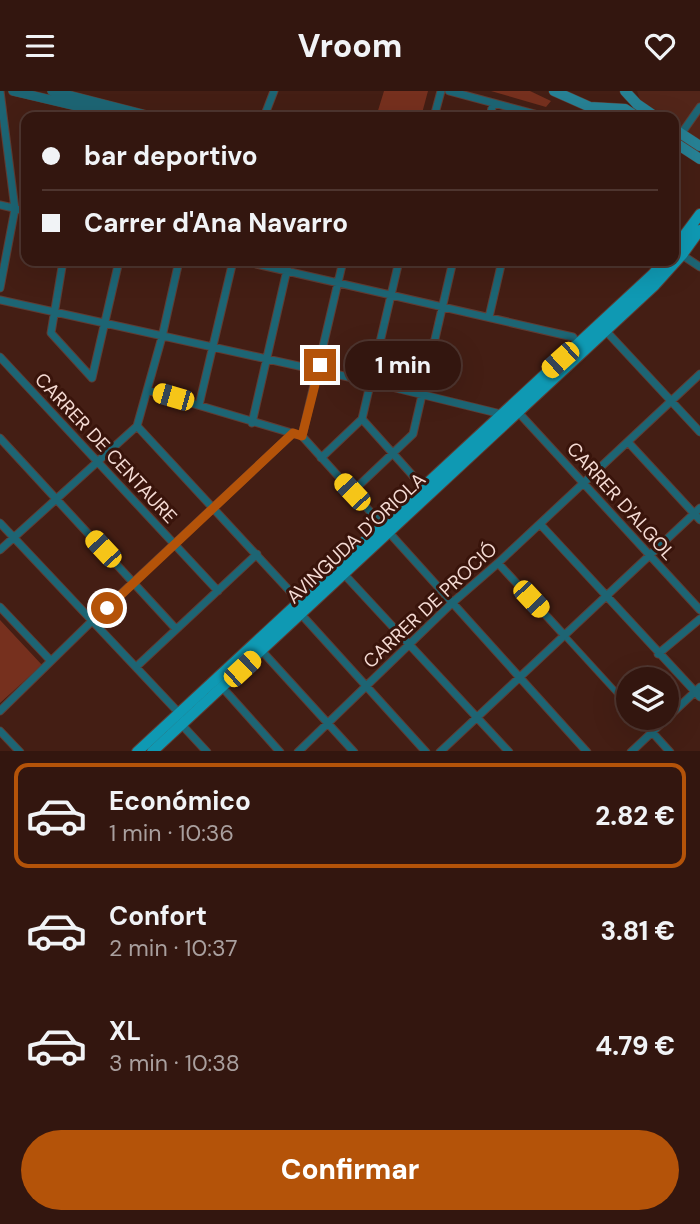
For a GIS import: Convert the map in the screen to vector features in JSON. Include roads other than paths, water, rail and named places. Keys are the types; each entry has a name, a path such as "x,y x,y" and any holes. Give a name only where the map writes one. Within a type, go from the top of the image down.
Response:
{"main road":[{"path":"554,91 590,107 619,112 629,93 637,104 649,112"},
{"path":"679,136 700,146"},
{"path":"679,138 700,159"},
{"name":"AVINGUDA D'ORIOLA","path":"679,250 700,214"},
{"name":"AVINGUDA D'ORIOLA","path":"679,251 700,230"},
{"name":"AVINGUDA D'ORIOLA","path":"137,751 222,687 343,572 423,487 578,344 657,266"},
{"name":"AVINGUDA D'ORIOLA","path":"152,751 299,601 518,412 655,285 668,266"}],"street":[{"path":"0,288 15,209 1,91"},
{"path":"13,91 77,112"},
{"path":"52,91 134,112"},
{"path":"266,112 274,91"},
{"path":"435,112 440,91"},
{"path":"449,91 519,112"},
{"path":"81,112 95,102"},
{"path":"491,112 494,103"},
{"path":"679,132 700,107"},
{"path":"0,205 21,210"},
{"path":"679,254 700,267"},
{"path":"62,266 51,333 92,378 118,266"},
{"path":"0,550 137,426 162,337 178,266"},
{"path":"199,405 232,266"},
{"path":"264,266 573,337 578,344"},
{"path":"252,423 288,266"},
{"path":"302,436 342,266"},
{"path":"321,458 362,419 398,266"},
{"path":"352,492 413,435 452,266"},
{"path":"489,317 501,266"},
{"path":"0,300 371,382 501,414"},
{"path":"606,331 700,432"},
{"name":"CARRER DE CENTAURE","path":"0,356 218,591"},
{"name":"CARRER DE PROCIÓ","path":"298,751 452,603 700,374"},
{"path":"147,390 302,436 586,751"},
{"name":"CARRER D'ALGOL","path":"518,412 700,610"},
{"path":"362,419 423,487"},
{"path":"137,426 299,601"},
{"path":"0,711 293,433"},
{"path":"0,438 176,629"},
{"path":"440,751 649,555 698,514 628,442"},
{"path":"0,523 136,667 207,751"},
{"path":"540,524 658,654 698,692 631,751"},
{"path":"136,667 257,554"},
{"path":"498,563 616,692"},
{"path":"343,572 509,751"},
{"path":"0,607 51,661"},
{"path":"300,613 426,751"},
{"path":"658,654 700,619"},
{"path":"261,650 354,751"},
{"path":"222,687 280,751"},
{"path":"0,731 20,751"},
{"path":"652,732 670,751"}]}
